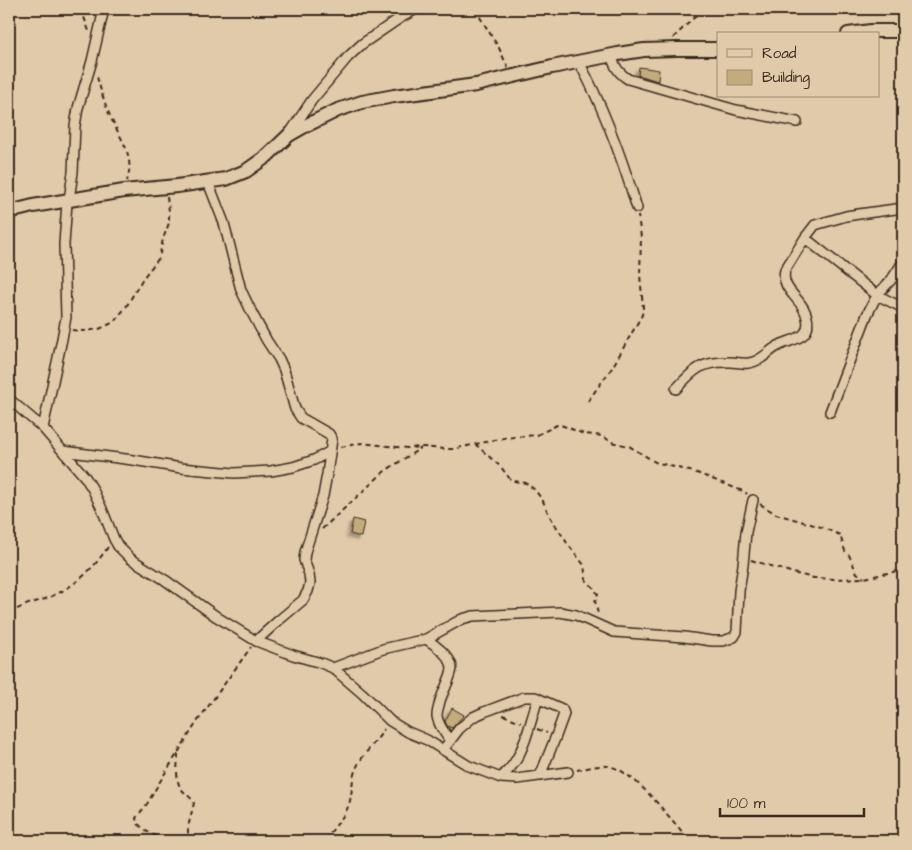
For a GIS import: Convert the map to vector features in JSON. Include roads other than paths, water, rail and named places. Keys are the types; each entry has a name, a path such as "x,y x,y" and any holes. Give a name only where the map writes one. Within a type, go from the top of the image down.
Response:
{"street":[{"path":"43,428 66,317 64,236 67,202 69,200 73,172 75,126 104,9"},
{"path":"289,136 312,100 348,57 362,44 416,9"},
{"path":"863,32 903,31"},
{"path":"9,212 33,206 124,191 178,186 226,178 246,171 267,156 289,136 318,118 362,102 402,94 476,85 552,67 644,50 717,49"},
{"path":"611,56 617,70 628,78 736,110 797,122"},
{"path":"579,62 604,114 637,208"},
{"path":"208,182 224,223 241,290 284,370 295,409 301,418 329,434 332,439 323,496 305,552 304,560 310,583 308,591 302,600 256,641"},
{"path":"676,389 687,376 700,366 722,362 747,364 754,362 763,358 779,345 803,336 807,330 808,323 806,314 803,306 792,296 786,286 784,275 785,270 815,225 859,214 903,208"},
{"path":"805,238 877,295 903,308"},
{"path":"830,412 867,315 877,295 892,279 903,262"},
{"path":"9,399 43,428 85,477 92,488 118,546 131,559 217,617 256,641 333,668 390,721 470,766 501,778 517,779 568,772"},
{"path":"63,451 181,468 234,472 293,467 314,460 329,452"},
{"path":"333,668 383,650 426,639 462,619 473,616 560,612 576,615 614,632 676,636 712,641 730,639 737,632 739,591 746,532 753,500"},
{"path":"426,639 436,646 451,665 450,674 437,714 439,723 450,741"},
{"path":"443,750 466,722 473,717 524,697 538,698 563,711 564,714 540,776"},
{"path":"501,778 517,759 538,698"}]}
